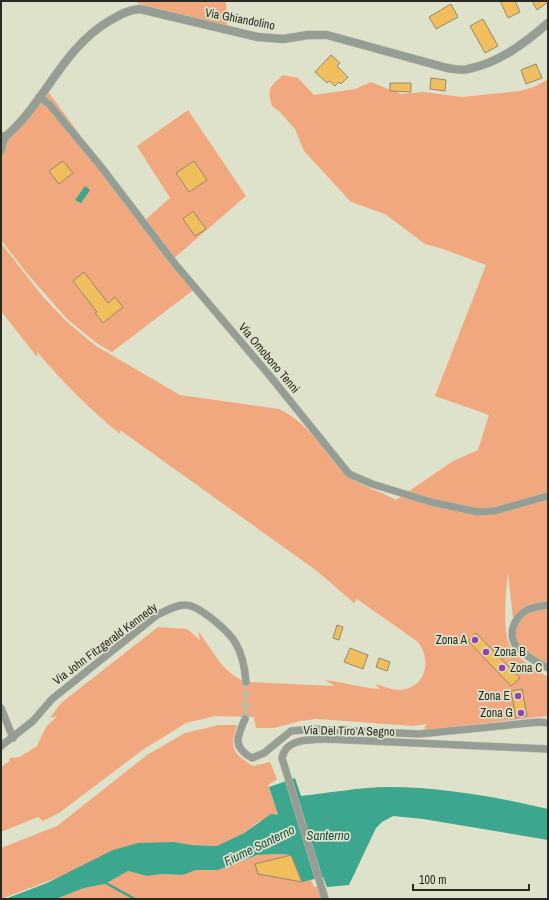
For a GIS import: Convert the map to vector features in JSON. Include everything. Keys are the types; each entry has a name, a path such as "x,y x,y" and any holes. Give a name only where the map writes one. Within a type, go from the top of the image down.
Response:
{"street":[{"name":"Via Ghiandolino","path":"1,151 3,136 39,97 64,61 80,44 101,26 128,10 140,10 258,37 283,39 308,35 327,36 447,68 467,70 491,62 507,54 548,23"},
{"path":"538,31 548,29"},
{"name":"Via Omobono Tenni","path":"39,97 49,104 88,151 175,264 270,376 349,474 372,484 431,502 478,512 494,511 548,496"},
{"name":"Via John Fitzgerald Kennedy","path":"1,746 33,721 52,699 157,614 172,608 186,605 204,612 236,642 245,667 246,682"},
{"path":"548,605 527,610 517,617 513,626 516,646 523,653 548,668"},
{"path":"1,708 13,738"},
{"path":"245,719 238,744 241,751 252,758 264,754 291,731 312,729 419,734 539,722 548,723"},
{"name":"Via Del Tiro A Segno","path":"325,899 282,758 283,751 298,740 326,739 548,749"}],"shaded area":[{"path":"136,1 226,1 227,26 137,3"},
{"path":"283,75 298,78 314,95 355,89 371,82 401,94 424,92 462,97 520,91 534,87 548,79 548,665 516,646 508,573 505,621 510,646 522,660 548,677 548,716 426,730 424,728 427,724 413,726 317,719 301,721 274,728 256,728 254,717 215,716 186,723 144,749 59,813 43,821 38,817 1,832 1,767 10,761 9,758 20,757 37,746 46,727 57,716 50,718 61,703 158,627 187,629 200,640 198,631 224,667 230,673 246,682 335,686 325,680 380,689 375,684 400,690 409,688 416,684 421,679 424,672 425,657 418,642 357,599 354,603 317,571 120,430 120,434 77,395 37,352 37,357 1,311 1,243 43,297 66,321 96,346 180,395 279,409 299,422 316,439 346,476 396,500 453,461 478,450 489,415 435,396 486,265 425,244 385,214 351,202 304,151 295,129 279,111 272,106 270,100 271,88"},
{"path":"49,93 144,221 170,198 137,146 188,110 246,196 173,259 196,288 112,352 98,344 67,319 25,271 1,240 1,144"},
{"path":"219,725 237,725 233,740 234,750 246,761 253,766 270,762 277,779 268,785 278,815 258,822 244,833 217,846 192,845 174,842 67,874 1,899 1,848 57,826 147,755 185,733"},
{"path":"257,855 291,855 302,882 311,880 314,887 321,886 326,888 329,899 56,899 84,888 105,884 128,871 147,876 161,874 183,875 196,870 218,870"}],"water":[{"path":"85,186 90,190 81,203 75,200"},
{"name":"Santerno","path":"295,778 301,796 367,788 409,787 509,800 548,809 548,840 423,819 393,816 382,822 376,828 349,885 327,887 323,877 302,882 291,855 281,854 257,855 218,870 196,870 183,875 161,874 147,876 128,871 105,884 84,888 56,899 5,899 47,883 113,850 138,843 174,842 192,845 217,846 244,833 271,814 278,815 269,787"}],"building":[{"path":"500,1 515,1 520,12 508,18"},
{"path":"532,1 548,1 548,2 537,10"},
{"path":"451,4 458,17 436,29 429,17"},
{"path":"483,19 498,46 485,53 470,26"},
{"path":"331,55 340,63 337,66 348,77 341,84 339,82 335,86 329,81 327,83 315,72"},
{"path":"536,64 542,78 526,84 521,70"},
{"path":"431,78 446,80 445,91 430,89"},
{"path":"390,83 411,83 411,92 390,91"},
{"path":"63,161 73,173 59,184 49,171"},
{"path":"194,161 207,180 189,192 176,173"},
{"path":"193,211 206,229 195,236 183,219"},
{"path":"84,272 108,303 115,297 123,307 103,323 95,313 97,312 73,281"},
{"path":"337,625 343,627 339,640 333,638"},
{"path":"476,633 520,678 511,686 468,641"},
{"path":"350,648 368,655 363,669 344,662"},
{"path":"379,658 390,662 387,671 376,667"},
{"path":"522,689 527,716 516,718 511,691"},
{"path":"291,855 302,882 258,874 255,864"}],"waterway":[{"path":"104,882 135,899"}],"tunnel":[{"path":"245,719 246,682"}],"place":[{"name":"Zona A","path":"475,640"},
{"name":"Zona B","path":"486,652"},
{"name":"Zona C","path":"502,668"},
{"name":"Zona E","path":"518,696"},
{"name":"Zona G","path":"521,713"}],"water label":[{"name":"Fiume Santerno","path":"259,845"}]}
